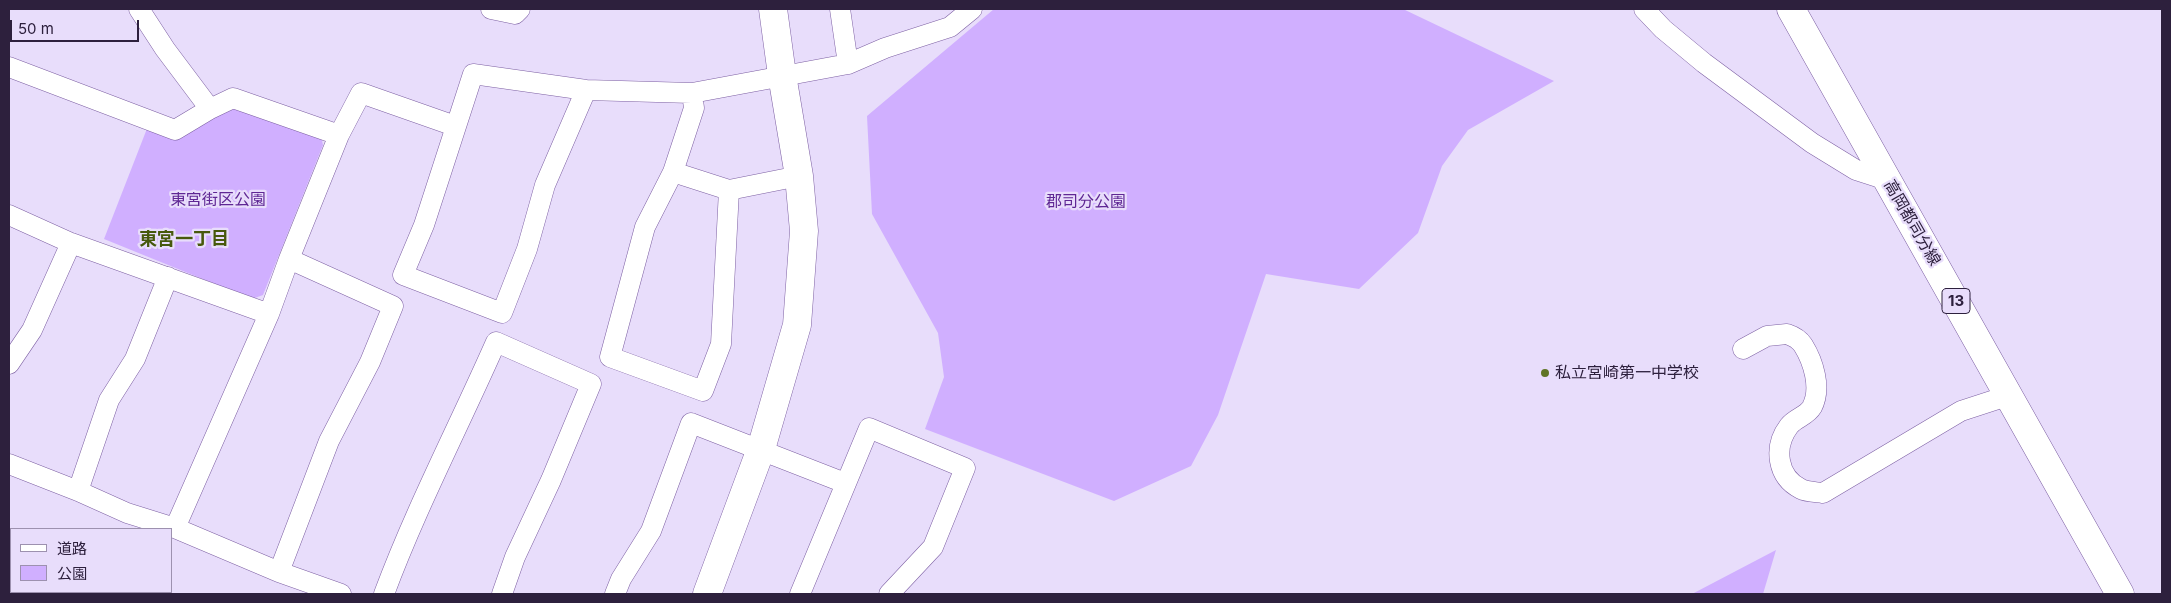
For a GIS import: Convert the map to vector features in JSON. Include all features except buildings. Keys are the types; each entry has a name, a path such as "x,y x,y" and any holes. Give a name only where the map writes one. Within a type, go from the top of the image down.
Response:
{"main road":[{"path":"707,594 761,449 797,325 804,231 799,176 782,75 774,9"},
{"name":"高岡都司分線","path":"1791,9 2010,395 2120,594"}],"street":[{"path":"139,9 165,49 210,109"},
{"path":"491,9 515,14 520,9"},
{"path":"840,9 848,64"},
{"path":"586,90 545,185 527,249 502,313 404,275 424,225 473,74 586,90 692,94 782,75 848,64 972,9"},
{"path":"1644,9 1663,29 1704,63 1812,143 1856,170 1887,180"},
{"path":"9,67 175,130 233,98 339,134"},
{"path":"174,528 270,314 289,259 339,134 361,93 455,126"},
{"path":"692,94 694,108 673,172 645,227 610,357 703,392 721,344 729,190"},
{"path":"673,172 729,190 799,176"},
{"path":"9,216 70,243 270,314"},
{"path":"9,364 32,330 70,243"},
{"path":"279,572 329,441 370,362 393,306 289,259"},
{"path":"78,491 109,400 135,359 168,278"},
{"path":"1743,349 1767,336 1787,334 1803,345 1814,371 1816,389 1812,407 1808,413 1789,426 1779,453 1780,467 1786,477 1802,490 1823,493 1961,411 2010,395"},
{"path":"384,594 402,545 458,428 496,342 591,384 551,480 515,557 502,594"},
{"path":"615,594 621,579 651,531 691,423 845,483"},
{"path":"800,594 869,428 965,468 933,547 889,594"},
{"path":"9,464 78,491 124,521 174,528 279,572 341,594"}],"green space":[{"name":"郡司分公園","path":"994,9 1403,9 1554,81 1468,130 1442,166 1418,233 1359,289 1266,274 1218,415 1191,466 1114,501 925,429 944,377 938,333 872,214 867,116"},
{"name":"東宮街区公園","path":"230,106 321,136 323,145 263,295 252,299 104,239 148,126"},
{"path":"1776,550 1763,594 1692,594"}],"place":[{"name":"私立宮崎第一中学校","path":"1545,373"}],"district":[{"name":"東宮一丁目","path":"184,240"}]}
